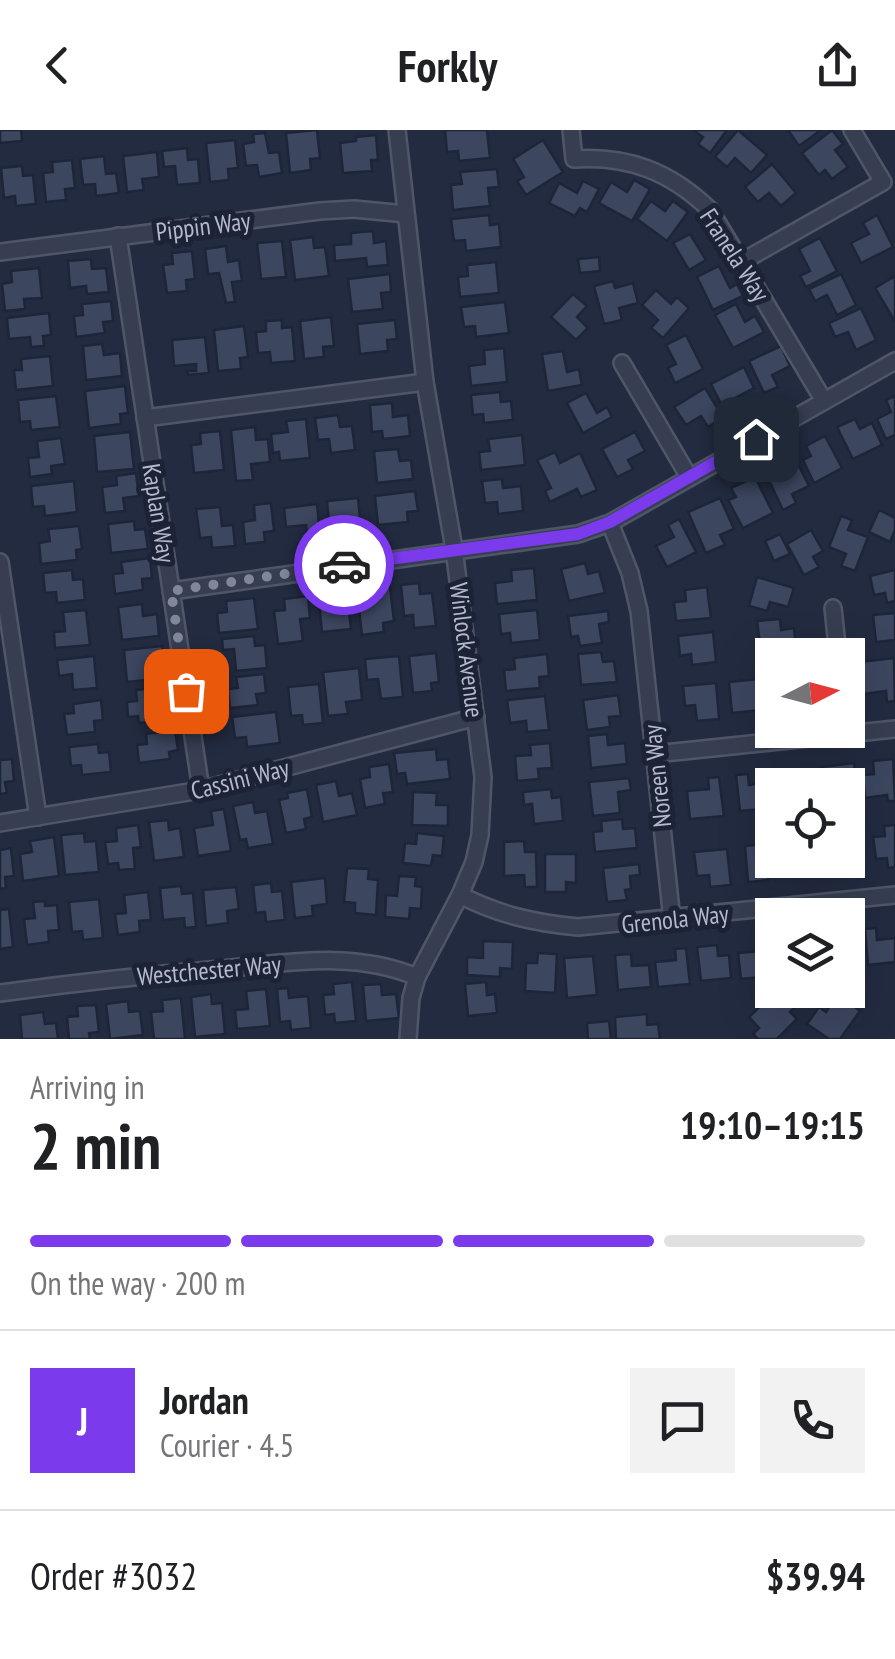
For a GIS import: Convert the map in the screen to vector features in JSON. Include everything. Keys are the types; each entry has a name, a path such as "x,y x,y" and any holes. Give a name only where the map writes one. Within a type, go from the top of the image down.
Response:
{"street":[{"name":"Winlock Avenue","path":"397,130 425,382 454,549 483,777 483,806 474,862 417,976 408,1039"},
{"name":"Franela Way","path":"570,130 574,159 639,164 695,195 723,227 824,401"},
{"path":"743,261 883,182 852,130"},
{"name":"Pippin Way","path":"0,252 320,210 406,214"},
{"name":"Kaplan Way","path":"118,236 201,790"},
{"path":"171,591 454,549 556,539 610,522 895,361"},
{"path":"622,363 689,478"},
{"path":"145,418 425,382"},
{"name":"Noreen Way","path":"610,522 630,573 642,632 672,920"},
{"path":"0,562 38,817"},
{"path":"833,608 836,638"},
{"name":"Cassini Way","path":"0,823 201,790 476,717"},
{"path":"865,731 895,729"},
{"path":"655,754 755,743"},
{"name":"Grenola Way","path":"460,895 529,922 578,927 895,895"},
{"name":"Westchester Way","path":"0,993 97,980 329,960 370,962 417,976"}],"building":[{"path":"0,130 21,130 22,141 0,143"},
{"path":"317,130 320,158 310,159 311,170 290,173 286,133"},
{"path":"445,130 487,130 490,158 459,161 458,151 447,152"},
{"path":"693,130 727,130 710,153 698,144 703,137"},
{"path":"738,130 767,155 751,173 735,158 727,167 715,157"},
{"path":"788,130 821,130 799,146"},
{"path":"832,130 843,144 835,150 848,167 832,179 825,170 819,175 802,153"},
{"path":"265,133 269,153 279,152 282,173 259,177 257,165 246,166 243,144 254,142 253,134"},
{"path":"376,135 378,160 371,160 372,171 343,173 340,143"},
{"path":"235,140 238,168 228,169 229,180 210,182 206,143"},
{"path":"543,140 563,172 526,195 517,181 524,177 513,159"},
{"path":"187,148 188,160 198,159 200,183 177,185 175,166 164,167 162,151"},
{"path":"157,152 159,177 142,179 144,190 127,192 123,156"},
{"path":"104,156 106,174 116,173 119,193 96,196 95,184 83,185 80,159"},
{"path":"72,160 75,188 65,189 66,200 46,202 43,173 53,172 52,162"},
{"path":"772,164 796,193 781,206 769,193 758,202 745,187"},
{"path":"22,166 23,176 33,175 36,204 16,206 15,196 4,198 1,168"},
{"path":"497,169 499,187 488,188 490,206 453,210 451,185 462,184 460,172"},
{"path":"634,180 650,189 632,221 599,203 611,182 627,192"},
{"path":"583,181 599,189 587,212 580,208 575,216 549,203 559,183 577,193"},
{"path":"651,201 665,211 673,201 688,212 667,241 637,219"},
{"path":"489,215 490,225 499,224 501,247 466,251 465,240 454,241 451,219"},
{"path":"877,215 893,247 861,263 851,243 869,234 863,223"},
{"path":"373,231 374,243 386,241 388,265 367,267 366,258 335,261 334,245 351,244 351,233"},
{"path":"690,234 706,260 689,270 673,243"},
{"path":"313,237 314,248 325,247 329,276 295,280 290,240"},
{"path":"820,238 837,271 806,287 800,276 810,271 799,249"},
{"path":"282,241 286,277 261,279 257,243"},
{"path":"226,246 228,262 239,260 242,281 232,282 235,302 226,303 219,273 208,274 205,249"},
{"path":"192,251 195,279 186,280 187,291 167,293 163,265 173,264 172,253"},
{"path":"599,257 600,271 580,273 578,259"},
{"path":"91,259 92,269 106,268 109,292 87,294 86,286 70,288 68,261"},
{"path":"496,262 499,293 460,297 458,277 468,276 467,265"},
{"path":"719,266 730,288 737,284 743,296 713,310 697,277"},
{"path":"39,268 42,298 24,299 25,309 5,311 2,284 12,282 11,271"},
{"path":"390,274 391,292 381,293 383,309 352,312 348,279"},
{"path":"841,274 856,305 837,315 827,295 815,301 809,289"},
{"path":"895,276 895,320 894,320 875,288"},
{"path":"613,281 615,288 633,283 638,303 619,308 622,320 604,324 594,286"},
{"path":"656,290 671,304 677,297 689,308 663,338 651,328 658,320 642,305"},
{"path":"573,294 587,306 577,317 588,328 576,340 551,317"},
{"path":"111,301 113,321 103,322 105,333 76,337 74,316 83,315 82,304"},
{"path":"505,302 509,333 476,337 475,326 464,327 461,307"},
{"path":"736,304 745,322 755,316 764,332 733,348 715,315"},
{"path":"861,308 876,340 856,350 848,332 835,337 829,323"},
{"path":"49,313 51,335 43,336 44,346 31,347 30,337 9,339 7,318"},
{"path":"331,317 334,346 323,347 324,357 304,359 300,321"},
{"path":"282,320 282,328 292,327 295,361 271,363 270,352 258,353 256,332 266,331 266,321"},
{"path":"395,320 397,339 387,340 388,351 360,354 357,324"},
{"path":"244,326 248,357 240,358 241,369 218,371 214,330"},
{"path":"686,335 703,369 675,383 668,368 676,364 666,345"},
{"path":"205,337 209,373 188,375 187,371 196,371 196,364 174,366 172,340"},
{"path":"102,344 104,355 120,353 122,376 86,380 83,346"},
{"path":"781,346 790,366 772,375 778,387 764,393 749,361"},
{"path":"504,348 507,382 471,386 469,366 485,364 484,350"},
{"path":"563,351 567,372 579,369 582,385 548,391 542,354"},
{"path":"50,356 53,386 16,390 14,370 22,370 21,359"},
{"path":"744,367 754,388 735,398 741,409 727,416 711,384"},
{"path":"125,386 128,413 120,414 121,424 89,428 85,391"},
{"path":"705,388 723,417 708,427 701,416 686,425 674,407"},
{"path":"500,392 501,402 511,401 513,420 484,423 483,414 473,415 471,395"},
{"path":"586,393 597,413 607,407 612,417 583,433 567,403"},
{"path":"56,396 60,427 31,430 30,421 20,422 18,400"},
{"path":"895,396 895,435 886,439 877,419 891,412 886,400"},
{"path":"392,403 393,417 408,415 410,436 383,439 382,431 372,432 370,405"},
{"path":"338,415 340,427 352,426 355,450 331,453 329,439 318,440 315,418"},
{"path":"306,419 310,458 280,461 279,452 273,453 271,434 288,432 286,421"},
{"path":"855,419 860,429 872,423 882,445 853,459 837,427"},
{"path":"255,427 256,440 268,439 270,462 251,464 253,480 236,481 231,430"},
{"path":"220,431 224,470 194,473 191,445 201,444 200,433"},
{"path":"130,432 134,469 97,472 94,436"},
{"path":"635,432 645,451 628,460 633,469 617,477 602,449"},
{"path":"522,435 525,465 481,470 479,452 490,451 488,439"},
{"path":"825,436 842,468 814,483 803,460 811,456 806,446"},
{"path":"61,438 65,464 51,466 52,474 30,477 28,458 39,457 37,441"},
{"path":"398,449 400,461 411,460 413,479 377,483 374,451"},
{"path":"555,452 560,463 580,453 597,490 581,497 577,489 550,502 545,491 551,488 537,460"},
{"path":"783,460 787,469 798,464 809,486 792,494 796,503 783,510 764,470"},
{"path":"136,473 139,496 123,498 125,511 105,513 102,487 117,485 116,476"},
{"path":"755,477 773,513 743,528 728,500 736,497 731,488"},
{"path":"502,479 503,488 521,486 523,511 498,514 497,502 485,503 482,481"},
{"path":"74,481 77,512 45,516 44,506 33,507 31,486"},
{"path":"415,491 418,511 407,512 408,522 378,525 375,496"},
{"path":"358,498 360,519 349,520 350,532 330,534 327,501"},
{"path":"720,498 734,529 720,535 725,545 706,553 688,512"},
{"path":"271,503 274,531 264,532 265,542 245,544 243,522 255,520 254,505"},
{"path":"317,504 320,535 307,537 306,525 286,527 284,508"},
{"path":"220,507 222,526 233,525 235,546 212,548 211,537 200,538 196,509"},
{"path":"879,510 895,518 890,542 869,532"},
{"path":"841,516 852,520 848,530 868,537 855,571 841,566 846,554 829,547"},
{"path":"679,519 696,552 667,567 656,546 674,537 668,525"},
{"path":"134,521 135,530 145,529 148,549 111,553 108,524"},
{"path":"79,526 82,549 76,550 77,560 41,564 39,543 50,541 48,529"},
{"path":"811,530 823,551 813,557 819,567 804,575 787,544"},
{"path":"780,534 790,554 774,561 765,541"},
{"path":"150,558 152,578 142,579 143,590 115,594 113,574 123,573 121,562"},
{"path":"585,563 588,574 599,571 605,593 569,601 561,569"},
{"path":"534,568 537,600 497,604 495,583 512,581 511,570"},
{"path":"72,570 73,580 83,579 85,600 57,603 56,592 45,593 43,573"},
{"path":"895,570 895,601 887,603 885,593 874,595 870,576"},
{"path":"757,577 794,588 788,607 770,602 767,611 749,606"},
{"path":"419,583 420,594 432,593 436,626 414,628 413,615 404,616 401,585"},
{"path":"390,587 394,621 383,623 384,632 362,635 358,602 379,599 378,588"},
{"path":"707,587 711,618 676,621 674,602 686,601 685,590"},
{"path":"337,592 338,602 348,601 351,629 322,632 318,594"},
{"path":"308,596 310,618 300,619 303,641 278,644 274,611 285,610 284,599"},
{"path":"254,598 258,629 219,633 217,613 227,612 226,601"},
{"path":"142,604 143,616 157,614 159,636 122,640 118,607"},
{"path":"86,610 90,645 55,648 54,632 65,631 63,612"},
{"path":"537,610 540,640 511,643 510,633 501,634 499,614"},
{"path":"608,611 609,622 599,624 602,643 580,646 578,636 571,637 568,616"},
{"path":"895,613 895,640 876,642 873,615"},
{"path":"780,619 781,630 794,628 795,638 759,638 757,621"},
{"path":"713,632 716,662 692,665 691,654 680,656 678,636"},
{"path":"254,636 255,646 265,645 267,668 236,671 234,649 223,650 222,639"},
{"path":"162,646 164,666 154,667 156,679 127,682 124,650"},
{"path":"601,652 603,662 614,661 617,682 581,685 578,654"},
{"path":"436,653 439,682 431,683 432,691 413,693 409,656"},
{"path":"547,654 549,676 539,677 540,688 506,691 504,670 515,669 514,658"},
{"path":"94,656 97,688 73,690 72,674 59,676 57,660"},
{"path":"399,656 403,697 381,699 378,679 367,680 365,659"},
{"path":"894,658 895,701 887,702 886,691 865,694 865,661"},
{"path":"359,668 362,700 346,702 348,714 328,716 323,672"},
{"path":"264,674 266,693 256,694 258,705 230,708 228,689 238,688 236,677"},
{"path":"755,679 755,711 732,713 729,682"},
{"path":"716,683 719,719 697,721 695,705 685,706 683,686"},
{"path":"319,684 323,723 303,725 302,715 291,716 288,687"},
{"path":"157,688 159,709 171,708 173,720 139,723 138,716 128,717 127,702 137,701 136,690"},
{"path":"618,695 621,716 609,717 610,727 587,730 583,700"},
{"path":"545,696 549,730 527,732 526,721 510,723 507,700"},
{"path":"101,700 103,720 94,721 95,732 67,735 64,714 74,713 73,704"},
{"path":"276,712 280,743 247,747 246,737 235,738 232,717"},
{"path":"175,730 178,750 169,752 170,759 139,763 137,745 147,744 146,734"},
{"path":"607,734 608,745 625,743 627,764 591,768 588,736"},
{"path":"550,743 552,768 538,769 539,779 517,781 515,756 531,755 530,745"},
{"path":"98,744 99,753 109,752 111,772 82,775 81,765 71,766 69,747"},
{"path":"436,749 437,760 448,759 450,779 407,784 405,773 397,774 394,753"},
{"path":"12,759 14,781 5,782 7,793 0,794 0,760"},
{"path":"893,759 895,801 888,801 887,795 865,798 865,775 874,774 873,761"},
{"path":"854,763 855,768 821,768"},
{"path":"389,764 393,792 383,793 385,804 365,808 360,779 370,777 369,767"},
{"path":"748,774 749,785 755,784 755,810 740,811 736,775"},
{"path":"719,777 724,816 690,819 687,791 709,789 708,778"},
{"path":"629,778 631,790 618,792 620,813 593,816 589,782"},
{"path":"336,781 339,796 352,793 357,815 323,822 316,785"},
{"path":"307,789 312,817 304,819 306,829 286,833 279,800 288,798 287,793"},
{"path":"551,789 552,798 561,797 563,821 534,824 532,804 524,805 523,792"},
{"path":"413,792 437,793 436,805 448,805 448,826 412,825"},
{"path":"253,802 255,813 267,811 273,844 248,848 246,839 240,840 233,806"},
{"path":"224,809 231,851 198,856 194,828 213,825 211,811"},
{"path":"622,819 623,829 635,828 637,848 595,852 593,832 602,831 601,821"},
{"path":"168,820 169,830 180,828 184,857 154,861 149,822"},
{"path":"138,825 141,847 133,848 135,869 119,870 118,863 108,864 105,842 117,841 116,828"},
{"path":"895,825 895,867 888,868 887,858 876,859 873,837 885,836 884,826"},
{"path":"84,833 85,842 96,841 99,872 65,875 61,835"},
{"path":"417,833 444,836 442,856 433,855 431,866 403,863 405,843 416,844"},
{"path":"54,837 59,876 23,881 20,854 32,852 30,841"},
{"path":"524,841 525,852 536,852 537,887 525,887 524,875 504,876 504,842"},
{"path":"755,845 755,878 768,880 748,882 745,846"},
{"path":"11,848 14,876 5,877 6,888 0,889 0,850"},
{"path":"727,849 731,885 710,887 709,875 697,876 694,852"},
{"path":"545,854 576,854 576,883 566,882 566,892 545,892"},
{"path":"639,864 640,875 630,876 631,889 625,890 627,900 607,902 603,868"},
{"path":"347,868 369,869 368,879 378,880 376,915 355,913 355,903 344,902"},
{"path":"399,876 416,877 415,886 422,887 421,909 410,908 409,919 385,917 386,895 397,896"},
{"path":"325,878 327,904 312,906 313,916 295,918 291,882"},
{"path":"271,883 272,892 282,891 285,920 266,922 265,912 256,913 253,885"},
{"path":"181,886 182,894 193,893 196,927 185,928 184,918 163,920 160,888"},
{"path":"236,887 239,909 227,911 228,923 206,926 203,890"},
{"path":"148,892 151,920 139,921 140,932 118,935 115,914 126,913 124,895"},
{"path":"99,899 103,938 83,940 82,931 72,932 69,902"},
{"path":"45,901 45,906 57,905 59,930 48,931 49,942 27,945 24,919 35,918 33,902"},
{"path":"9,909 13,947 0,949 0,910"},
{"path":"876,928 877,940 895,938 895,962 868,965 865,929"},
{"path":"483,941 513,942 512,969 500,968 500,977 467,975 467,957 483,958"},
{"path":"717,945 718,956 729,955 731,978 701,981 697,947"},
{"path":"686,948 690,984 658,987 655,962 676,960 675,949"},
{"path":"755,952 755,978 741,979 738,953"},
{"path":"538,953 557,954 555,993 525,991 526,963 537,963"},
{"path":"631,954 632,966 649,965 651,987 618,990 615,955"},
{"path":"593,956 597,995 567,998 564,958"},
{"path":"352,982 356,1021 335,1023 334,1014 325,1015 323,995 334,994 333,984"},
{"path":"486,982 487,995 495,994 497,1013 468,1016 465,984"},
{"path":"381,984 382,995 396,994 399,1018 366,1021 363,985"},
{"path":"288,988 289,998 308,996 311,1028 291,1030 290,1021 280,1022 277,989"},
{"path":"266,989 270,1026 237,1029 235,1010 248,1009 246,991"},
{"path":"211,994 212,1004 222,1003 225,1034 195,1037 191,997"},
{"path":"181,998 185,1039 154,1039 151,1012 163,1011 162,1000"},
{"path":"128,1001 129,1012 140,1011 143,1035 110,1039 106,1004"},
{"path":"96,1005 99,1032 89,1033 90,1039 69,1039 67,1017 78,1016 77,1006"},
{"path":"758,1008 794,1008 790,1012 797,1019 777,1039 758,1039 753,1034 759,1028 749,1017"},
{"path":"818,1008 826,1012 829,1008 860,1011 840,1039 829,1039 807,1024"},
{"path":"43,1012 45,1024 56,1023 58,1039 22,1039 20,1015"},
{"path":"647,1014 647,1025 658,1024 660,1039 616,1039 615,1017"},
{"path":"609,1021 611,1039 588,1039 587,1023"}],"way so far":[{"path":"186,691 171,591 344,565"}],"route":[{"path":"344,565 578,534 610,522 756,439"}]}
